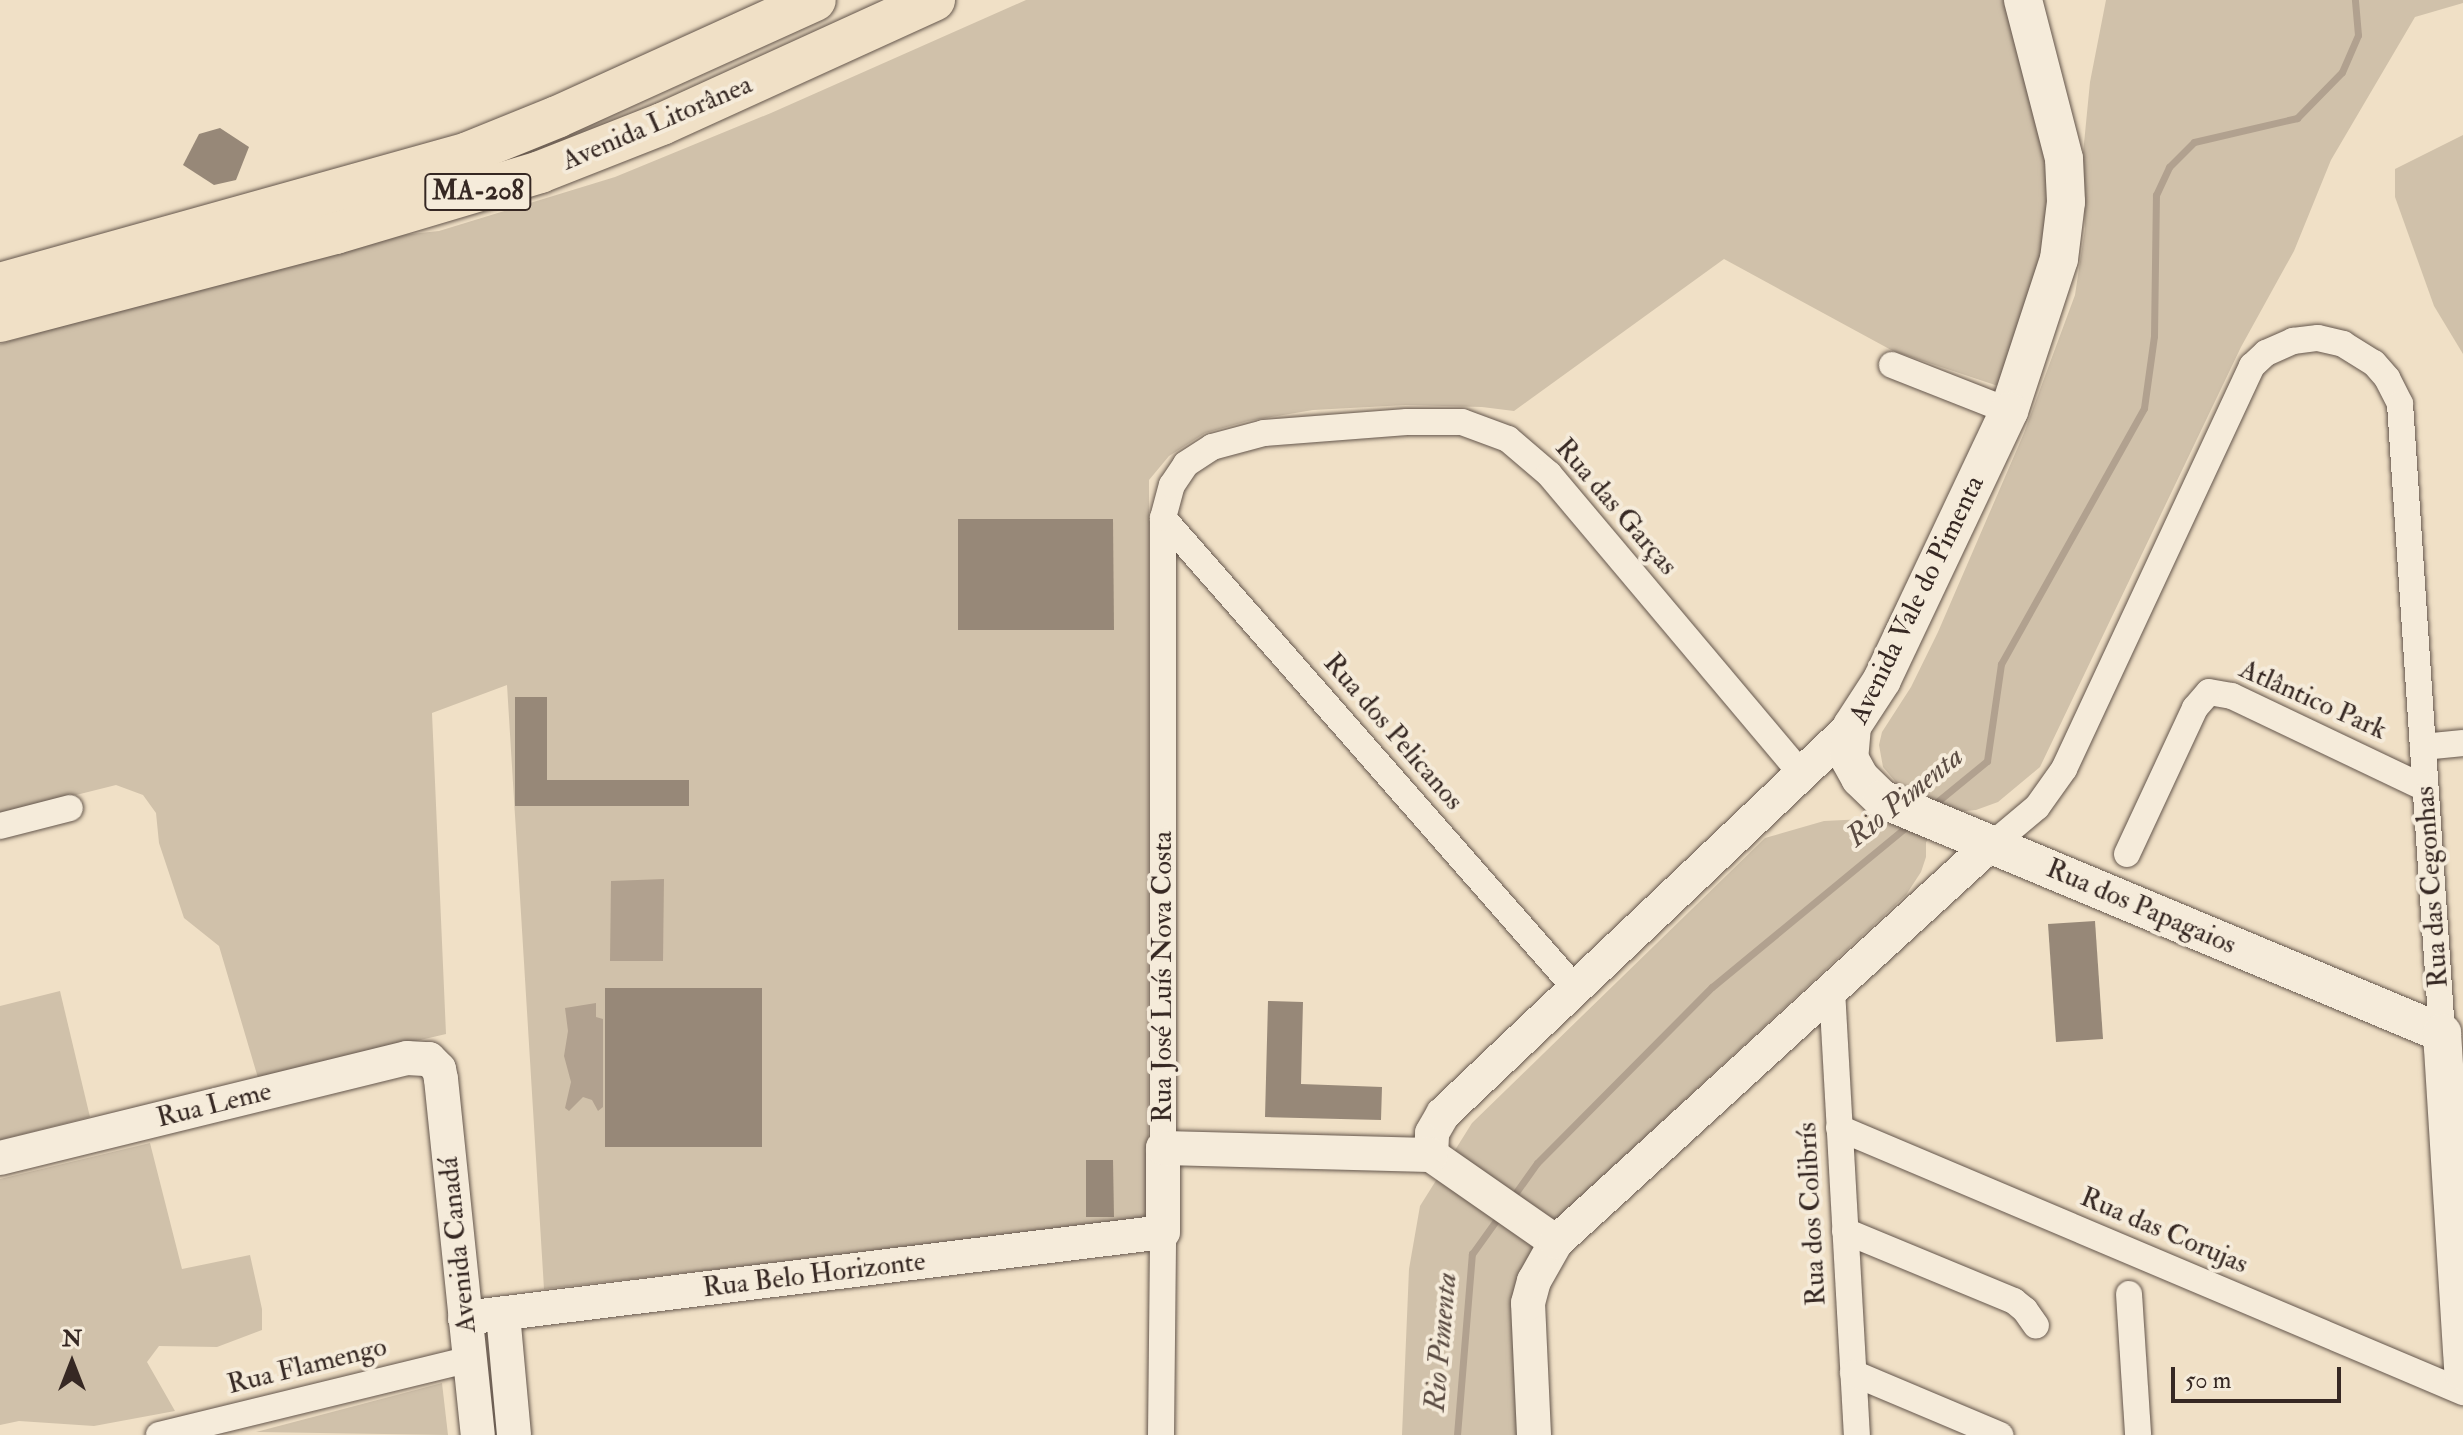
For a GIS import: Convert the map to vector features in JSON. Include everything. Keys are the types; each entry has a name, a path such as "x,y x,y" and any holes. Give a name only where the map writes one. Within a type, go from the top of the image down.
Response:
{"main road":[{"name":"Avenida Litorânea","path":"0,284 406,173 468,153 557,117 815,0"},
{"name":"Avenida Litorânea","path":"0,321 336,233 491,188 662,124 934,0"},
{"name":"Avenida Vale do Pimenta","path":"1852,765 1848,750 1852,726 1882,680 2009,411 2053,286 2066,202 2058,130 2023,0"},
{"path":"491,188 478,179 477,162 536,137 557,117"},
{"path":"336,233 363,216 414,200 420,193 420,183 406,173"},
{"name":"Rua dos Papagaios","path":"1852,765 1865,784 1882,799 1975,843 2449,1042"},
{"name":"Rua das Cegonhas","path":"2449,1042 2454,1091 2463,1371"}],"street":[{"name":"Rua das Cegonhas","path":"1975,843 2037,807 2064,769 2252,366 2266,353 2293,341 2331,340 2355,349 2387,378 2400,404 2425,788 2449,1042"},
{"path":"1892,365 2009,411"},
{"name":"Rua das Garças","path":"1163,518 1172,485 1186,464 1212,447 1251,436 1322,427 1407,422 1462,422 1487,430 1508,439 1549,474 1802,774"},
{"name":"Rua dos Pelicanos","path":"1163,518 1575,988"},
{"name":"Rua José Luís Nova Costa","path":"1161,1435 1163,518"},
{"name":"Atlântico Park","path":"2127,854 2195,708 2209,692 2232,696 2425,788"},
{"path":"1444,1164 1432,1133 1443,1114 1852,726"},
{"path":"2423,747 2463,743"},
{"name":"Avenida Vale do Pimenta","path":"1802,774 1852,765"},
{"path":"0,826 70,808"},
{"path":"1534,1435 1528,1303 1544,1234 1832,990 1975,843"},
{"name":"Rua dos Colibrís","path":"1832,990 1857,1435"},
{"name":"Rua Leme","path":"0,1158 407,1058 429,1059"},
{"name":"Avenida Canadá","path":"429,1059 439,1069 441,1079 478,1435"},
{"name":"Rua das Corujas","path":"1839,1128 2463,1392"},
{"path":"1163,1148 1444,1164 1544,1234"},
{"path":"1845,1231 2014,1301 2036,1326"},
{"name":"Rua Belo Horizonte","path":"465,1318 1163,1232"},
{"path":"2129,1294 2138,1435"},
{"name":"Avenida Canadá","path":"503,1314 514,1435"},
{"name":"Rua Flamengo","path":"159,1435 470,1359"},
{"path":"1853,1373 2000,1435"}],"shaded area":[{"path":"1026,0 2003,0 2040,111 2051,217 2007,389 1893,351 1724,259 1514,411 1406,405 1313,410 1248,421 1205,433 1169,456 1149,480 1148,1220 544,1289 507,685 432,713 446,1034 258,1078 219,946 184,918 159,843 156,813 143,795 116,785 0,814 0,344 354,240 439,231 615,177 771,113"},
{"path":"2106,0 2463,0 2463,3 2415,17 2331,160 2294,251 2241,347 2040,767 1998,802 1976,810 1955,812 1926,842 1926,857 1921,872 1906,895 1559,1216 1520,1435 1402,1435 1409,1269 1420,1206 1472,1123 1765,838 1824,821 1865,819 1900,787 1883,767 1879,745 1882,732 1911,687 1938,632 2024,433 2075,295 2085,229 2082,164 2090,82"},
{"path":"2463,135 2463,354 2434,306 2395,197 2395,169"},
{"path":"664,879 663,961 610,961 611,881"},
{"path":"60,991 90,1117 0,1140 0,1006"},
{"path":"596,1003 596,1017 603,1019 603,1107 598,1111 592,1100 583,1097 569,1111 565,1108 571,1082 564,1056 568,1031 565,1008"},
{"path":"150,1143 182,1269 250,1255 262,1309 262,1330 217,1347 159,1346 147,1362 175,1411 94,1426 19,1421 0,1425 0,1179"},
{"path":"442,1383 448,1435 256,1432"}],"building":[{"path":"220,128 249,147 236,180 214,185 183,165 199,134"},
{"path":"958,519 1113,519 1114,630 958,630"},
{"path":"515,697 547,697 547,780 689,780 689,806 515,806"},
{"path":"2095,921 2103,1039 2056,1042 2048,924"},
{"path":"605,988 762,988 762,1147 605,1147"},
{"path":"1268,1001 1303,1002 1301,1084 1382,1087 1381,1120 1265,1117"},
{"path":"1086,1160 1113,1160 1114,1217 1086,1217"}],"waterway":[{"name":"Rio Pimenta","path":"1932,806 1987,761 2001,664 2144,408 2154,336 2156,195 2169,167 2194,142 2297,118 2342,72 2358,35 2355,0"},
{"name":"Rio Pimenta","path":"1512,1198 1537,1163 1712,987 1910,824"},
{"name":"Rio Pimenta","path":"1457,1435 1472,1254 1500,1215"}]}
